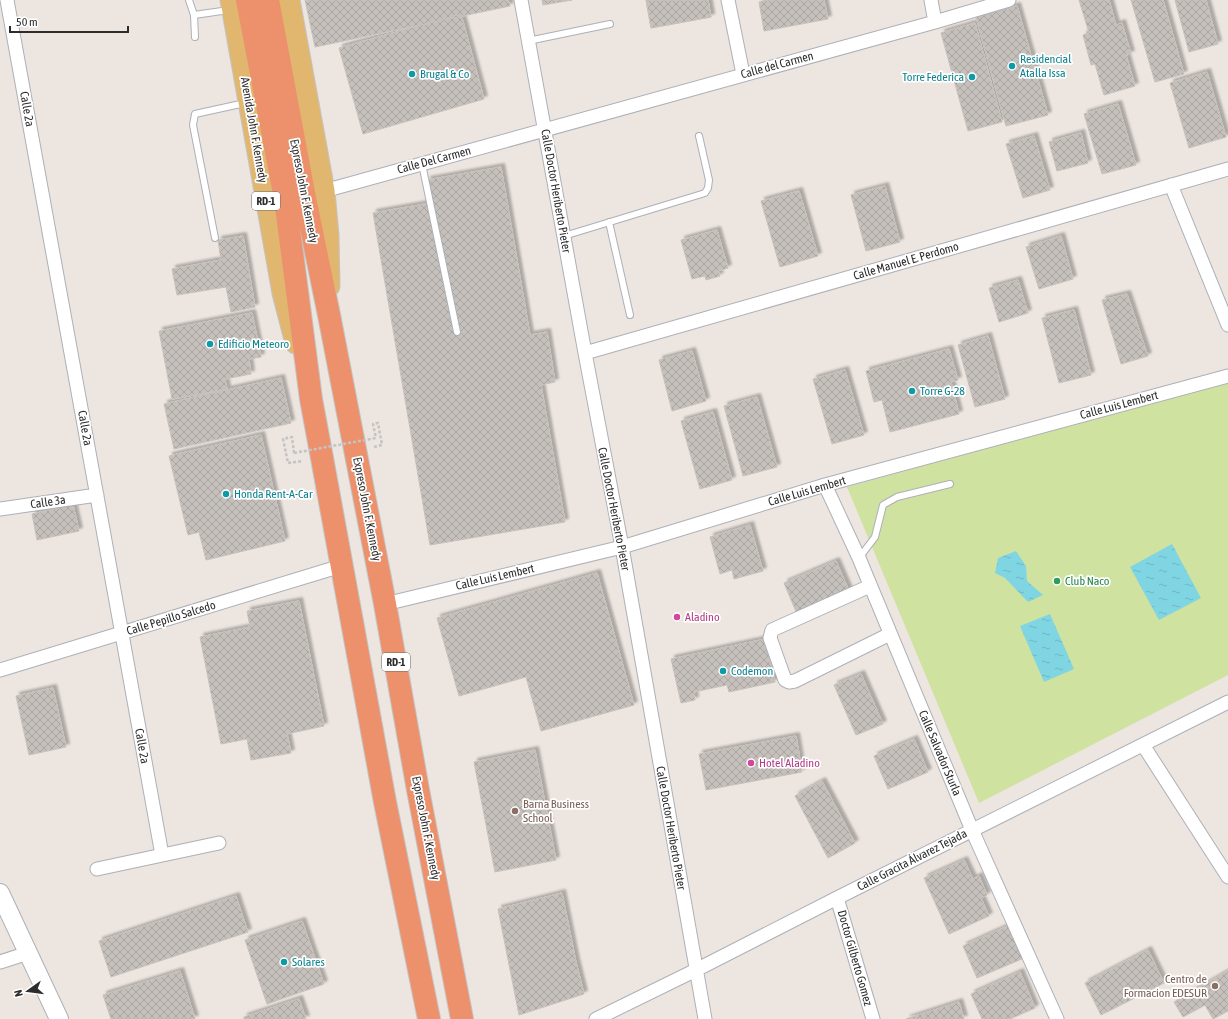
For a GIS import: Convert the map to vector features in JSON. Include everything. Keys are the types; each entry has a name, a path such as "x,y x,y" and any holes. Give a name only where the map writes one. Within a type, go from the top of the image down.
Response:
{"highway":[{"name":"Expreso John F. Kennedy","path":"268,0 304,194 385,604 418,790 462,1016"},
{"name":"Expreso John F. Kennedy","path":"237,3 304,194 311,399 387,809 429,1019"}],"main road":[{"name":"RD-1","path":"289,0 304,194"},
{"name":"Avenida John F. Kennedy","path":"237,3 249,102 283,293 311,399"},
{"path":"0,893 59,1019"}],"street":[{"path":"0,2 8,0"},
{"name":"Calle 2a","path":"8,0 162,855"},
{"name":"Calle Doctor Heriberto Pieter","path":"521,0 622,547 705,1019"},
{"path":"728,0 742,74"},
{"path":"931,0 935,22"},
{"name":"Calle del Carmen","path":"545,130 742,74 935,22 1009,0"},
{"name":"Calle Del Carmen","path":"304,194 422,164 545,130"},
{"name":"Calle Manuel E. Perdomo","path":"585,353 1228,168"},
{"path":"1171,185 1228,325"},
{"name":"Calle Luis Lembert","path":"385,604 622,547 825,485 1228,376"},
{"name":"Calle Salvador Sturla","path":"825,485 859,558 972,830 1057,1019"},
{"name":"Calle 3a","path":"0,509 97,495"},
{"name":"Calle Pepillo Salcedo","path":"0,670 341,566"},
{"path":"870,586 772,630 770,638 785,680 788,682 795,681 890,634"},
{"name":"Calle Gracita Álvarez Tejada","path":"596,1019 1228,702"},
{"path":"1143,745 1228,877"},
{"path":"97,869 218,843"},
{"name":"Doctor Gilberto Gomez","path":"837,898 873,1019"},
{"path":"0,962 28,953"}],"lane":[{"path":"189,0 194,15 195,36"},
{"path":"194,15 237,3"},
{"path":"528,41 610,24"},
{"path":"215,238 193,125 195,114 249,102"},
{"path":"564,236 705,193 708,188 709,180 699,136"},
{"path":"422,164 457,332"},
{"path":"609,222 630,315"},
{"path":"859,558 875,538 883,504 897,497 950,484"}],"path":[{"path":"288,463 283,439 292,437 294,453 376,438 373,424 378,423 382,445"}],"green space":[{"name":"Club Naco","path":"1228,382 1228,675 979,803 847,487"}],"water":[{"path":"1172,544 1201,598 1159,620 1130,567"},
{"path":"1016,551 1026,566 1027,581 1043,595 1028,602 1005,578 995,573 998,558"},
{"path":"1050,614 1074,669 1044,682 1020,626"}],"building":[{"path":"305,0 508,0 510,6 315,47"},
{"path":"542,0 572,0 543,5"},
{"path":"646,0 708,0 711,17 651,28"},
{"path":"646,0 708,0 711,17 651,28"},
{"path":"770,0 824,0 828,19 764,31 759,2"},
{"path":"1079,0 1109,0 1116,25 1122,23 1131,54 1126,55 1135,86 1104,95 1095,64 1091,65 1083,35 1089,33"},
{"path":"1131,0 1163,0 1184,74 1155,82"},
{"path":"1175,0 1206,0 1218,44 1189,52"},
{"name":"Residencial Atalla Issa","path":"1017,6 1048,115 1006,126 976,17"},
{"name":"Brugal & Co","path":"461,14 484,99 363,134 339,48"},
{"name":"Torre Federica","path":"975,23 1002,122 968,131 941,33"},
{"path":"1207,72 1226,137 1189,148 1170,83"},
{"path":"1118,104 1136,165 1102,174 1084,114"},
{"path":"1081,133 1088,163 1057,171 1049,142"},
{"path":"1034,136 1050,190 1023,198 1006,144"},
{"path":"501,167 530,335 547,332 555,382 541,385 565,522 430,545 373,213 431,203 427,180"},
{"path":"885,186 900,242 866,251 851,195"},
{"path":"799,191 818,256 780,267 761,201"},
{"path":"717,230 728,268 718,271 720,276 706,280 705,276 692,279 681,240"},
{"path":"243,236 255,307 231,312 226,287 177,295 172,269 221,260 218,240"},
{"path":"1061,236 1073,279 1039,289 1026,247"},
{"path":"1018,280 1028,313 999,322 989,288"},
{"path":"1127,294 1148,356 1121,364 1102,300"},
{"path":"1074,310 1091,375 1059,383 1042,318"},
{"name":"Edificio Meteoro","path":"252,313 261,357 249,359 251,374 225,379 227,389 172,399 159,331"},
{"path":"988,336 1005,399 975,407 958,345"},
{"name":"Torre G-28","path":"949,349 958,380 951,382 959,414 890,432 882,400 874,402 866,371"},
{"path":"692,351 706,401 672,411 659,360"},
{"path":"845,370 864,435 832,444 813,379"},
{"path":"281,378 291,423 174,449 164,404"},
{"path":"757,397 777,467 743,476 724,406"},
{"path":"713,412 732,480 700,489 681,421"},
{"name":"Honda Rent-A-Car","path":"261,435 285,541 206,560 199,532 188,535 169,456"},
{"path":"73,505 79,531 37,540 32,514"},
{"path":"750,525 763,571 734,579 732,570 720,574 710,537"},
{"path":"836,561 849,591 797,614 784,583"},
{"path":"597,573 634,705 541,731 526,677 459,696 437,618"},
{"path":"299,601 324,726 287,734 291,753 251,760 247,739 221,744 200,637 250,627 247,611"},
{"name":"Codemon","path":"765,639 775,682 729,692 727,685 694,692 695,700 681,703 671,659"},
{"path":"861,674 883,724 856,735 834,685"},
{"path":"53,688 66,747 29,755 16,696"},
{"name":"Hotel Aladino","path":"796,736 802,772 706,790 699,754"},
{"path":"914,739 928,772 888,789 874,756"},
{"name":"Barna Business School","path":"535,750 556,860 495,872 474,762"},
{"path":"822,781 855,843 828,858 795,796"},
{"path":"964,860 973,879 979,876 987,895 981,898 989,916 949,934 924,878"},
{"path":"562,893 584,994 519,1015 498,909"},
{"path":"236,896 248,932 111,977 99,941"},
{"name":"Solares","path":"302,921 324,984 267,1004 245,940"},
{"path":"1010,925 1024,958 977,978 963,946"},
{"path":"1148,950 1164,983 1101,1015 1085,983"},
{"path":"180,971 195,1019 111,1019 103,995"},
{"name":"Centro de Formacion EDESUR","path":"1228,971 1228,1011 1213,1019 1205,1005 1183,1017 1174,1002"},
{"path":"1020,972 1035,1008 1010,1019 982,1019 971,994"},
{"path":"299,999 306,1019 244,1019 244,1017"},
{"path":"959,1002 964,1019 906,1019"}],"place":[{"name":"Residencial Atalla Issa","path":"1012,66"},
{"name":"Brugal & Co","path":"412,74"},
{"name":"Torre Federica","path":"972,77"},
{"name":"Edificio Meteoro","path":"210,344"},
{"name":"Torre G-28","path":"912,391"},
{"name":"Honda Rent-A-Car","path":"226,494"},
{"name":"Club Naco","path":"1057,581"},
{"name":"Aladino","path":"677,617"},
{"name":"Codemon","path":"723,671"},
{"name":"Hotel Aladino","path":"751,763"},
{"name":"Barna Business School","path":"515,811"},
{"name":"Solares","path":"284,962"},
{"name":"Centro de Formacion EDESUR","path":"1215,986"}]}
